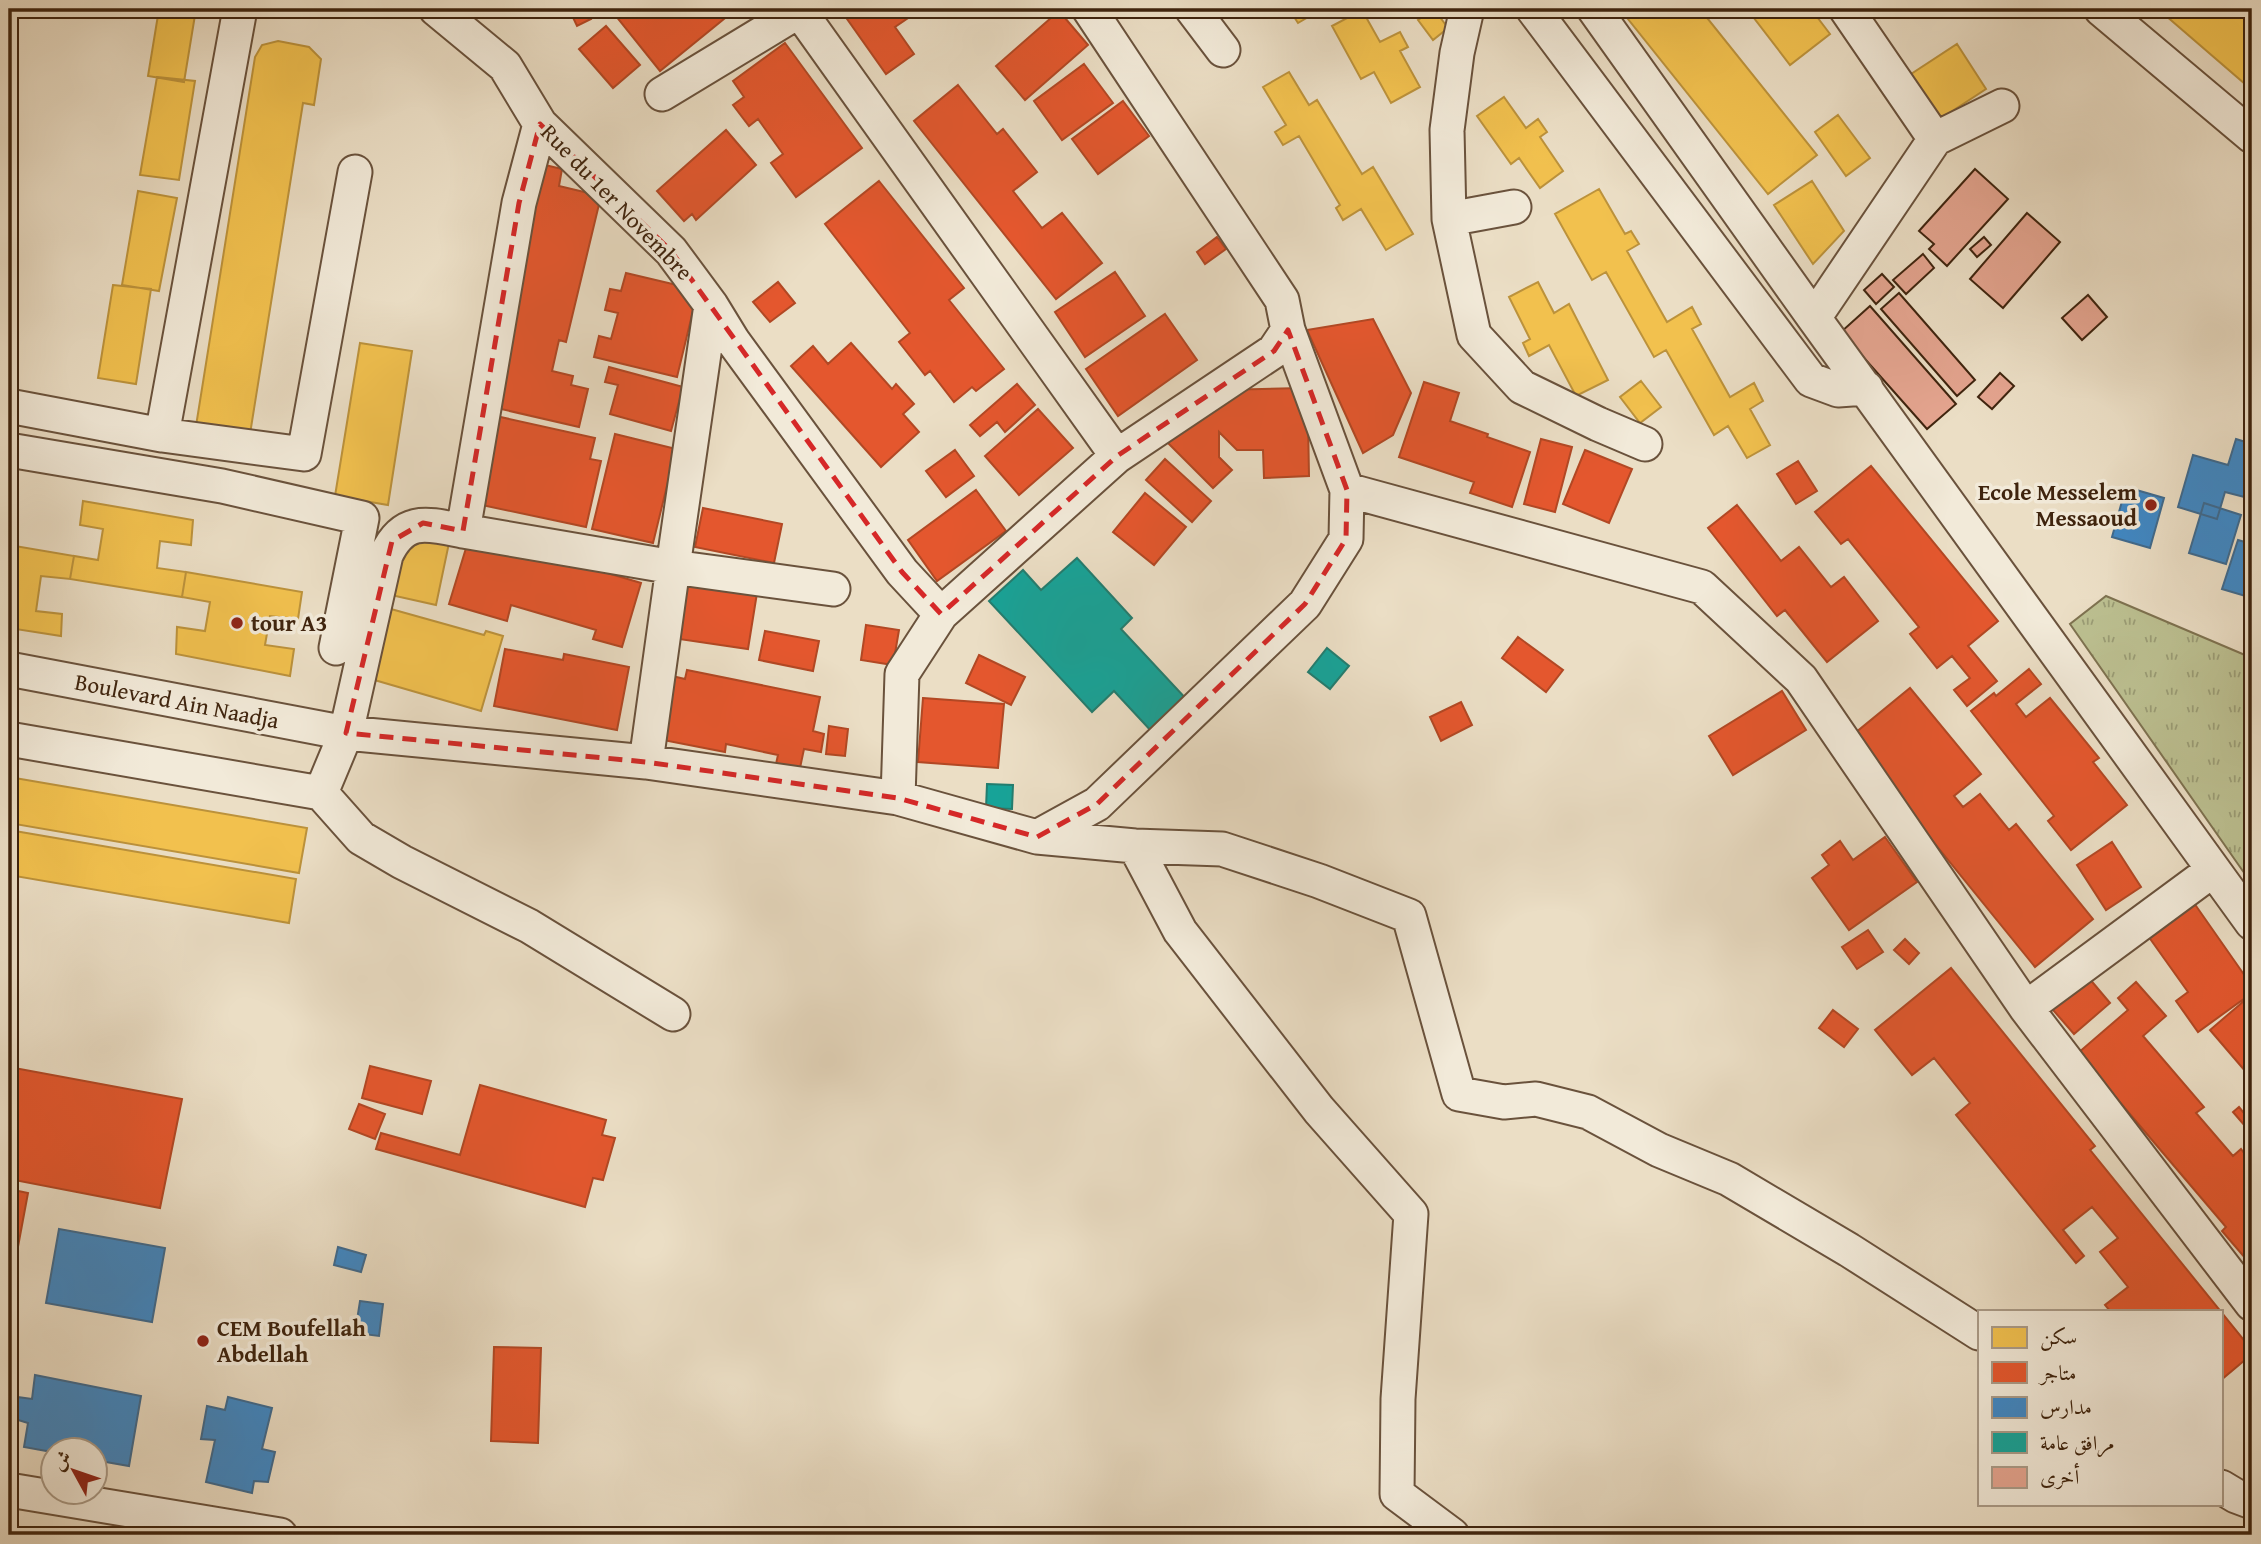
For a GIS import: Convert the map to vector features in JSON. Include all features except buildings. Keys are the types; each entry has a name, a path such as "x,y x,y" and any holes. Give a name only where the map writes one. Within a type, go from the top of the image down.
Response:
{"street":[{"path":"162,435 240,9"},
{"name":"Rue du 1er Novembre","path":"436,9 505,66 540,124 671,251 711,305 733,341 902,572 941,614"},
{"path":"1037,837 1097,804 1305,604 1346,539 1347,490 1287,330 1282,299 1089,9"},
{"path":"1192,9 1223,50"},
{"path":"1467,9 1457,53 1447,130 1449,219 1474,335 1522,387 1645,444"},
{"path":"1532,9 1811,380 1838,390 1866,388"},
{"path":"1594,9 2252,923"},
{"path":"1846,9 1935,139"},
{"path":"2101,9 2252,136"},
{"path":"662,94 798,10 1117,456"},
{"path":"1814,318 1935,139 2002,106"},
{"path":"463,531 519,203 540,124"},
{"path":"9,406 162,435 304,454 355,172"},
{"path":"1449,219 1514,206"},
{"path":"646,762 711,305"},
{"path":"898,798 902,674 941,614 1117,456 1274,351 1287,330"},
{"path":"9,450 222,486 362,518 336,648"},
{"path":"1347,490 1702,587 1801,679 2026,1008 2252,1304"},
{"path":"321,793 346,733 386,555 392,541 401,532 423,523 673,567 833,589"},
{"name":"Boulevard Ain Naadja","path":"9,669 346,733 646,762 898,798 1037,837 1135,846 1222,849 1319,881 1409,916 1459,1094 1504,1102 1536,1099 1588,1112 1659,1150 1729,1179 1849,1250 1978,1332"},
{"path":"9,739 321,793 361,838 402,862 529,926 673,1014"},
{"path":"1135,846 1180,931 1319,1110 1410,1214 1398,1399 1397,1494 1452,1535"},
{"path":"2026,1008 2213,870"},
{"path":"2222,1488 2252,1502"},
{"path":"9,1490 280,1535"}],"highlighted area":[{"path":"540,124 671,251 902,572 941,614 1117,456 1274,351 1288,330 1347,490 1346,539 1305,604 1097,804 1037,837 898,798 646,762 346,733 392,541 423,523 463,531 519,203"}],"green space":[{"path":"2106,596 2252,658 2252,864 2247,877 2070,624"}],"place":[{"name":"Ecole Messelem Messaoud","path":"2151,505"},
{"name":"tour A3","path":"237,623"},
{"name":"CEM Boufellah Abdellah","path":"203,1341"}]}
